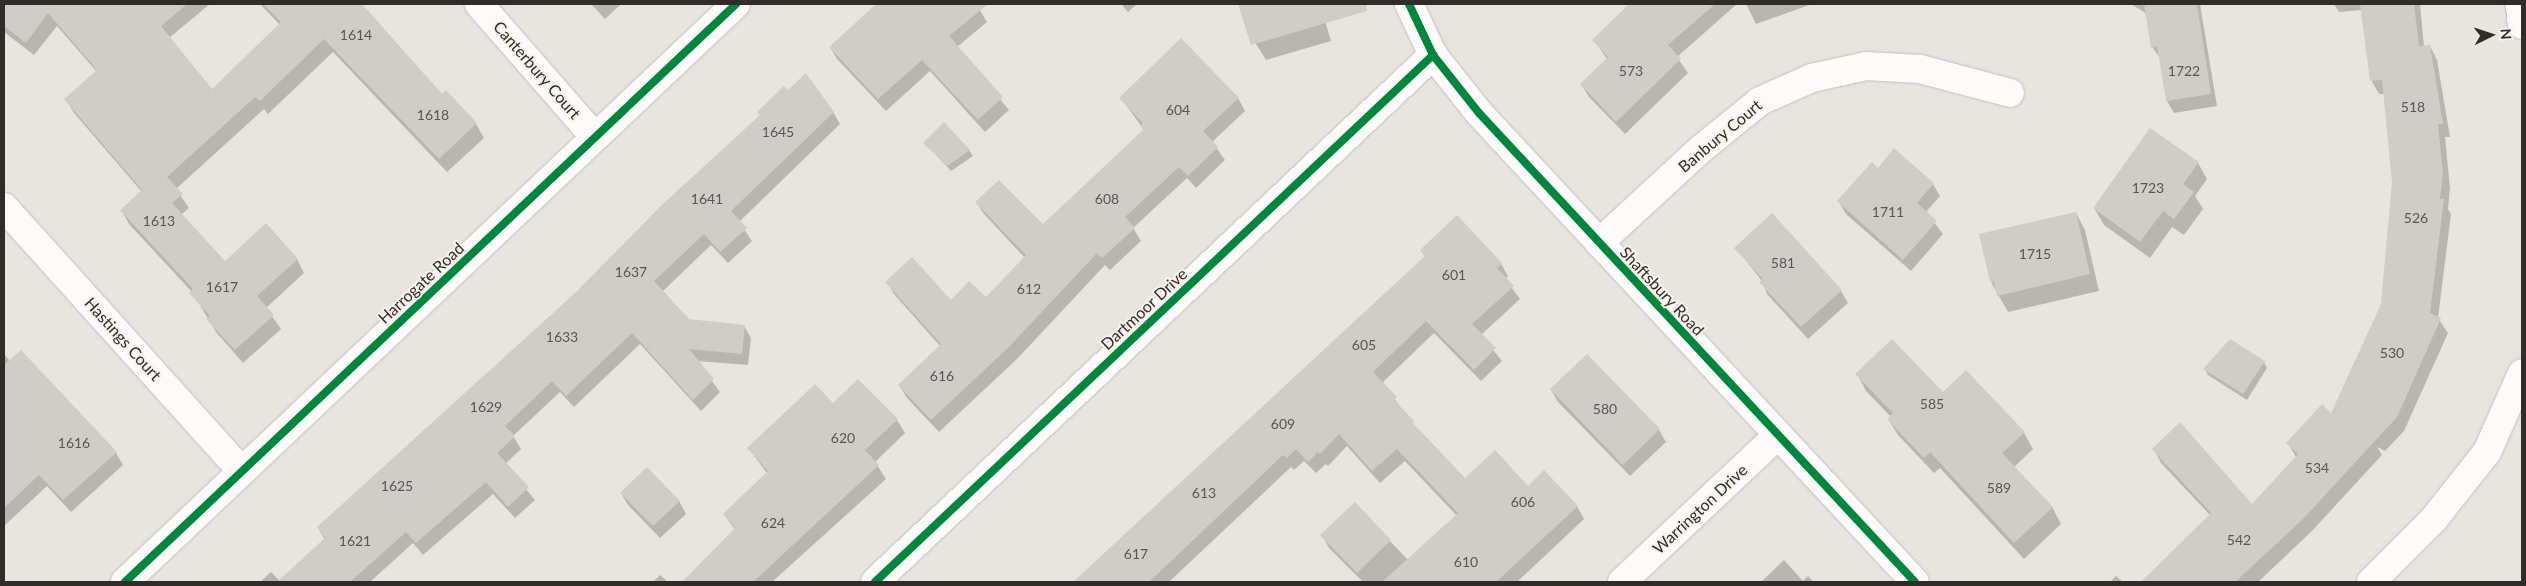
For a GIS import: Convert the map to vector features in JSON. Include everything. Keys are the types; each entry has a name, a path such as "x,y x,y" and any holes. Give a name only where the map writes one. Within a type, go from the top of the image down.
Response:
{"street":[{"name":"Canterbury Court","path":"479,4 595,137"},
{"name":"Harrogate Road","path":"125,582 736,4"},
{"name":"Shaftsbury Road","path":"1410,4 1433,55 1479,113 1777,436 1915,582"},
{"path":"2520,4 2522,25"},
{"name":"Dartmoor Drive","path":"875,582 1433,55"},
{"name":"Banbury Court","path":"1599,243 1701,149 1760,101 1812,78 1866,66 1920,69 2010,93"},
{"name":"Hastings Court","path":"4,207 242,471"},
{"path":"2371,582 2434,519 2486,452 2522,373"},
{"name":"Warrington Drive","path":"1622,582 1777,436"}],"building":[{"path":"4,4 187,4 161,26 212,89 281,22 263,4 362,4 442,94 446,90 477,123 439,159 324,39 260,101 255,97 167,177 183,194 172,203 225,261 266,223 298,259 257,296 274,315 235,350 206,319 210,316 189,293 193,289 120,210 142,190 64,99 97,70 48,13 26,43 4,26"},
{"path":"876,4 988,4 949,36 1003,97 978,120 922,60 878,99 829,47"},
{"path":"1238,4 1366,4 1367,11 1251,45"},
{"path":"1629,4 1715,4 1668,45 1681,59 1616,122 1580,84 1608,57 1592,40"},
{"path":"2144,4 2197,4 2211,94 2166,101 2157,46 2151,48"},
{"path":"2360,4 2414,4 2419,46 2430,45 2443,124 2438,124 2443,174 2440,199 2444,199 2430,313 2441,318 2397,417 2303,519 2235,582 2141,582 2211,513 2152,449 2180,422 2252,504 2298,454 2286,443 2322,404 2331,413 2381,304 2392,182 2382,80 2370,81"},
{"path":"1181,38 1239,98 1203,131 1218,147 1188,176 1179,167 1125,217 1135,228 1102,258 1097,253 1010,346 931,420 898,385 941,344 885,282 912,257 951,300 969,281 986,297 1026,255 975,202 999,180 1043,224 1144,129 1140,126 1143,123 1119,98"},
{"path":"806,73 834,112 731,211 747,228 720,252 704,234 654,281 689,319 745,325 742,354 689,349 714,379 693,400 632,333 566,396 552,381 505,426 515,436 497,453 529,487 508,507 486,482 416,543 406,532 350,582 277,582 325,538 317,527 574,294 663,204 760,115 757,112 784,86 788,90"},
{"path":"944,122 970,150 947,166 923,143"},
{"path":"2150,128 2199,162 2183,184 2194,192 2174,219 2163,211 2140,242 2093,208"},
{"path":"1894,148 1934,183 1917,203 1937,221 1903,260 1837,201 1872,162 1878,168"},
{"path":"2076,212 2090,274 1997,296 1994,281 1990,282 1979,234"},
{"path":"1772,213 1842,290 1801,327 1759,282 1763,279 1734,248"},
{"path":"1457,215 1502,263 1497,268 1514,286 1472,324 1496,348 1474,370 1426,321 1373,372 1397,397 1394,400 1414,421 1413,423 1465,478 1495,450 1528,486 1544,470 1578,506 1496,582 1382,582 1458,513 1397,449 1372,471 1339,434 1320,454 1318,452 1308,462 1296,449 1287,458 1283,455 1149,582 1073,582 1425,256 1420,250"},
{"path":"1892,339 1943,392 1966,370 2025,432 2002,453 2053,507 2014,543 1930,452 1924,458 1887,419 1893,413 1855,374"},
{"path":"2230,339 2265,361 2243,394 2203,369"},
{"path":"21,350 117,452 63,500 39,475 4,508 4,365"},
{"path":"1587,354 1660,429 1623,465 1550,389"},
{"path":"858,379 898,419 865,450 879,465 753,582 682,582 735,528 723,514 768,471 747,448 815,384 833,403"},
{"path":"647,467 680,501 653,526 620,493"},
{"path":"1355,502 1391,540 1357,573 1320,535"}],"cycle path":[{"path":"125,582 736,4"},
{"path":"1409,4 1433,55 1479,113 1915,582"},
{"path":"875,582 1433,55"}]}
